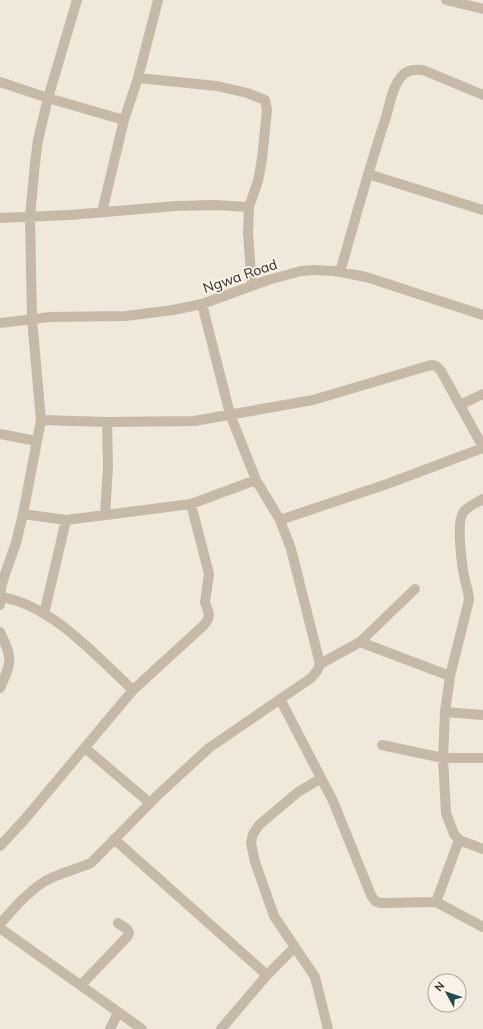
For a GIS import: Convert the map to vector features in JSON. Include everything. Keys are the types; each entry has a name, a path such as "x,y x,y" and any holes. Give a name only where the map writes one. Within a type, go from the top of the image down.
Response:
{"street":[{"path":"77,0 48,98 36,155 30,217 32,319 41,420 24,514 1,588 0,599 21,601 58,623 133,690"},
{"path":"102,212 124,120 138,78 158,0"},
{"path":"446,0 483,9"},
{"path":"340,272 368,174 399,79 405,72 412,70 423,70 483,95"},
{"path":"138,78 217,86 247,93 265,100 267,110 262,159 258,181 248,207 248,234 252,286"},
{"path":"0,82 48,98 124,120"},
{"path":"368,174 483,210"},
{"path":"0,218 184,206 214,205 248,207"},
{"name":"Ngwa Road","path":"0,323 50,317 126,316 173,310 202,304 252,286 301,272 314,270 340,272 366,277 483,314"},
{"path":"0,924 26,896 42,882 90,863 209,748 311,678 317,671 320,664 292,549 280,520 256,480 230,414 202,304"},
{"path":"41,420 107,422 194,421 313,400 431,365 436,366 441,371 483,447 387,484 280,520"},
{"path":"462,407 464,403 483,394"},
{"path":"106,514 108,467 107,422"},
{"path":"0,434 36,441"},
{"path":"24,514 66,520 191,504 256,480"},
{"path":"483,499 464,511 459,519 461,558 465,582 469,593 469,600 450,676 443,758 446,813 454,834 459,840 483,849"},
{"path":"0,846 25,819 133,690 204,625 208,619 209,614 205,602 209,574 191,504"},
{"path":"44,614 66,520"},
{"path":"320,664 360,642 415,589"},
{"path":"0,632 10,659 7,672 0,688"},
{"path":"360,642 450,676"},
{"path":"280,699 320,779 333,801 371,895 375,901 381,903 436,902 483,927"},
{"path":"446,712 483,715"},
{"path":"382,745 443,758 483,758"},
{"path":"85,748 150,804"},
{"path":"320,779 298,792 258,825 253,834 251,843 255,862 274,916 315,977 328,1029"},
{"path":"114,839 268,975"},
{"path":"436,902 459,840"},
{"path":"81,985 127,937 129,933 127,929 118,923"},
{"path":"0,928 142,1029"},
{"path":"221,1029 268,975 295,947"},
{"path":"110,1029 118,1013"}]}
